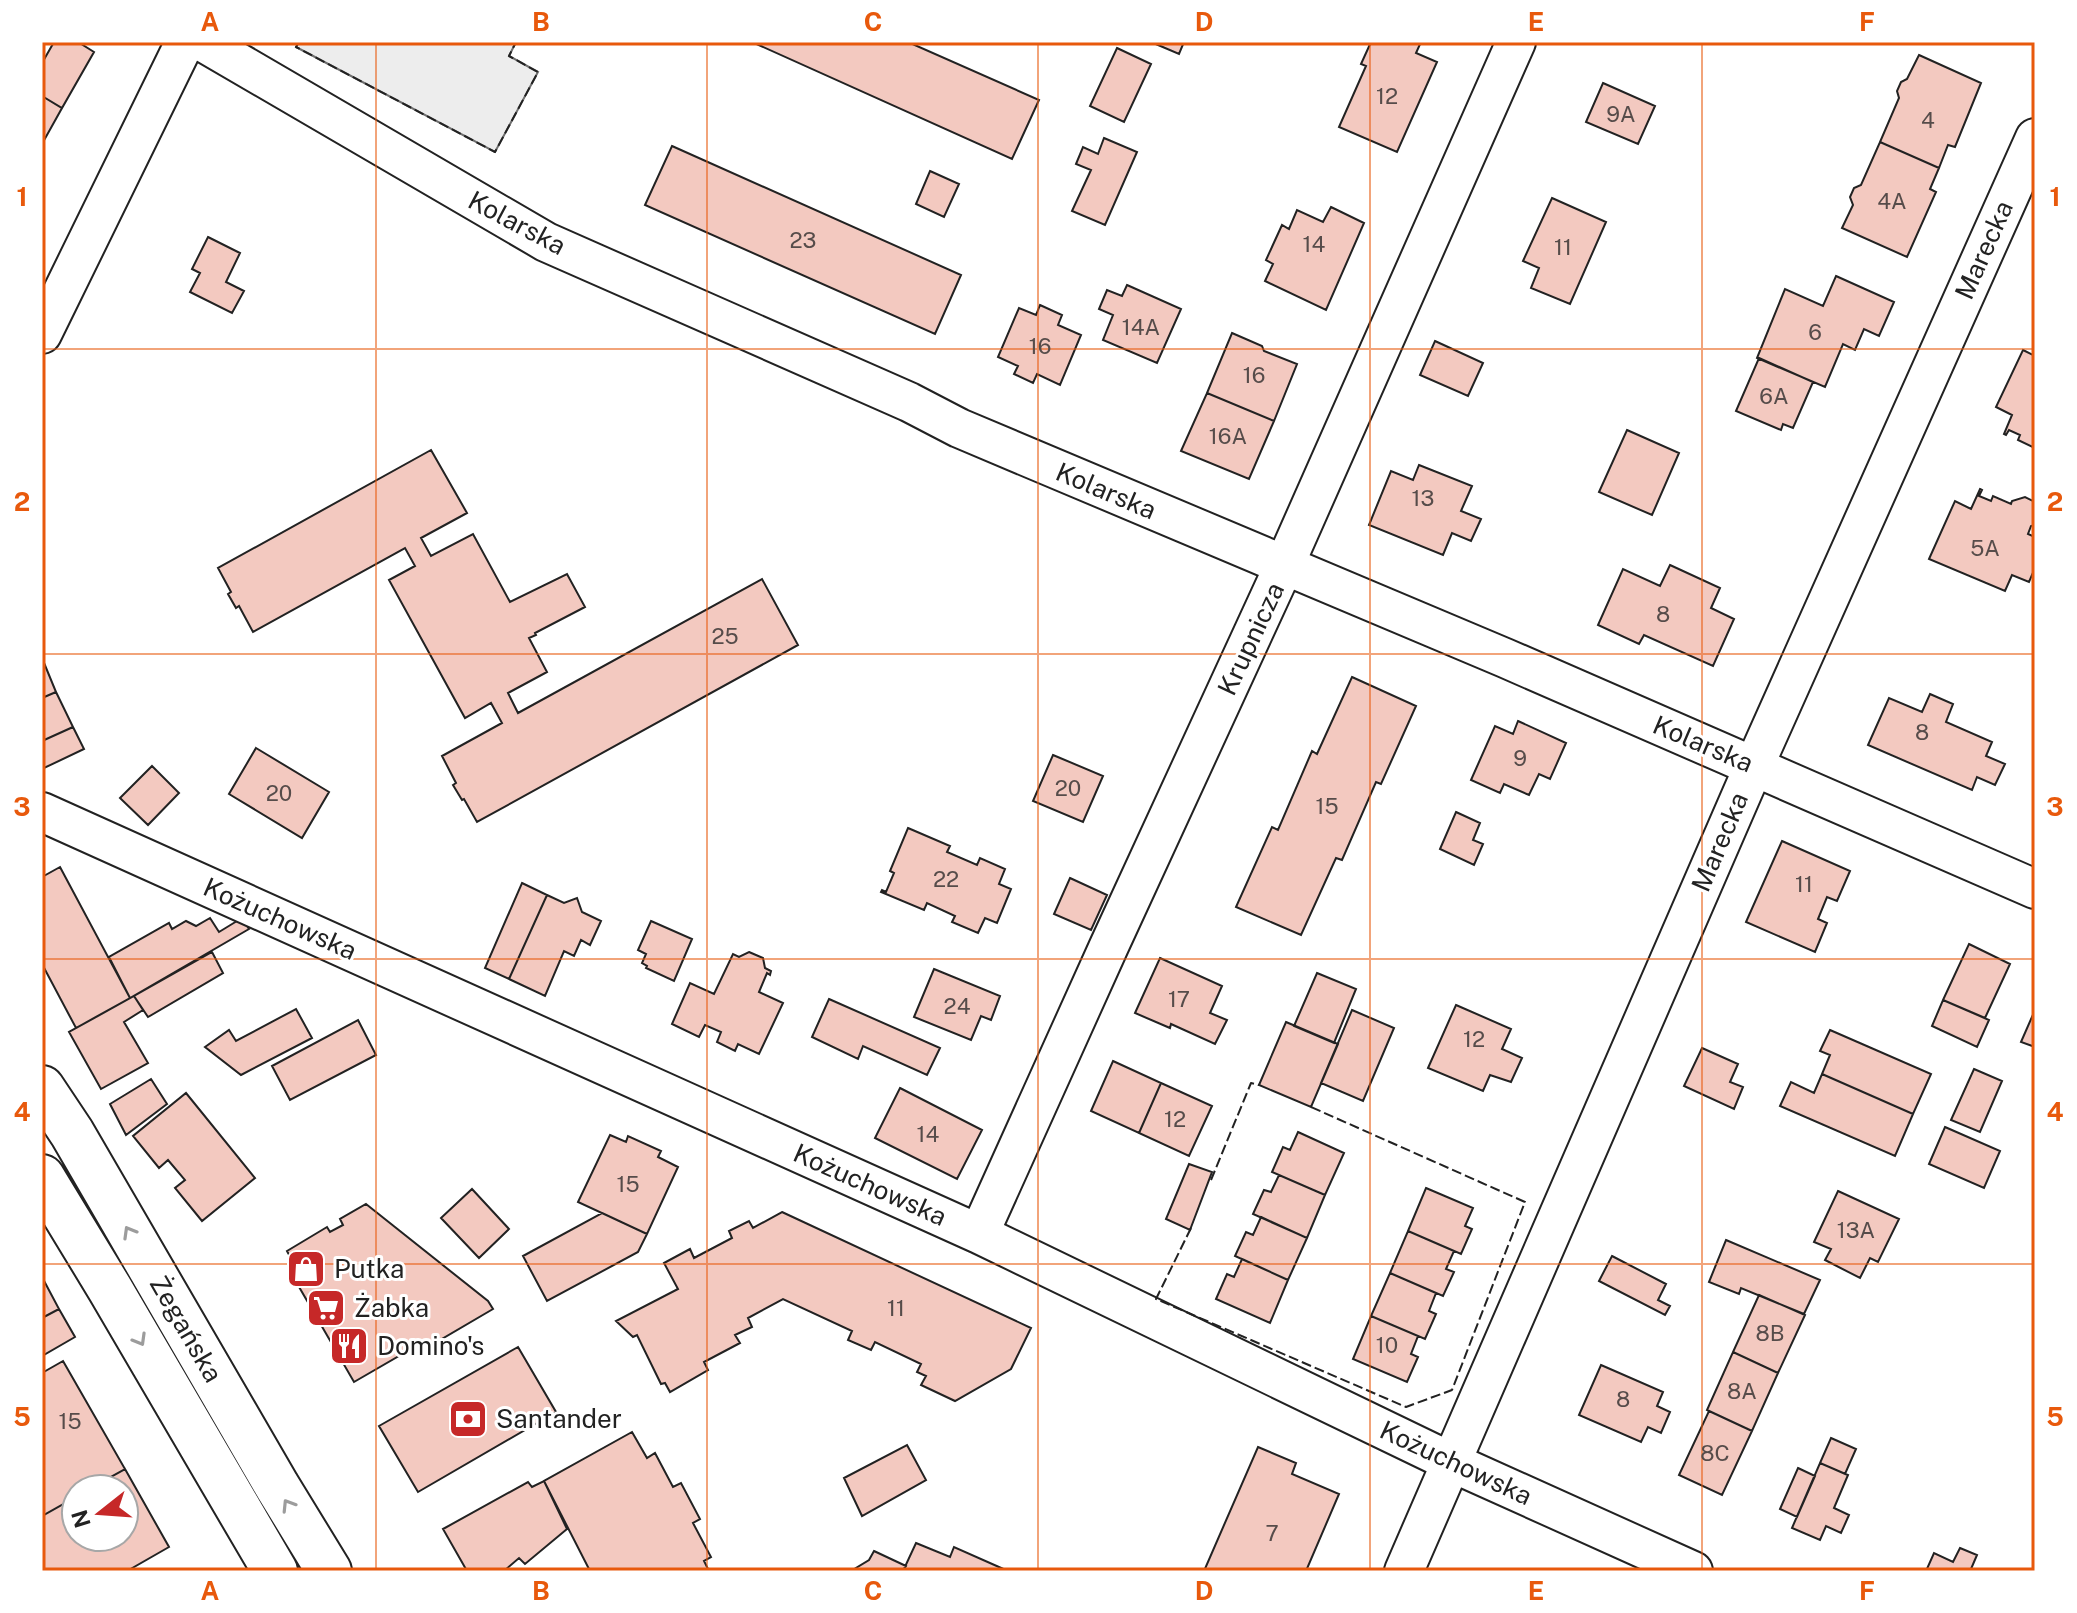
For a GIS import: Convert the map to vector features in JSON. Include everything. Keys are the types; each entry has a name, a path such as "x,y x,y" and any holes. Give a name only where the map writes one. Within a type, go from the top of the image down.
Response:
{"street":[{"path":"42,334 185,42"},
{"name":"Kolarska","path":"203,42 546,242 909,402 959,428 1505,658 2035,889"},
{"name":"Krupnicza","path":"979,1234 1284,566 1516,42"},
{"name":"Marecka","path":"1404,1571 1754,766 2035,138"},
{"name":"Kożuchowska","path":"42,812 979,1234 1451,1462 1693,1571"},
{"name":"Żegańska","path":"42,1088 72,1133 329,1571"},
{"name":"Żegańska","path":"42,1177 275,1571"}],"shaded area":[{"path":"299,42 516,42 509,56 538,72 495,152 296,47"}],"building":[{"path":"54,42 78,42 94,52 62,108 42,96 42,63"},
{"path":"752,42 908,42 1039,100 1012,159"},
{"path":"1151,42 1184,42 1179,54"},
{"path":"1371,42 1421,42 1416,53 1437,62 1397,152 1339,127 1366,66 1361,64"},
{"path":"1117,48 1151,64 1124,122 1090,106"},
{"path":"1919,55 1981,83 1955,147 1948,145 1939,168 1880,142 1899,98 1897,91 1901,82 1907,79"},
{"path":"1603,83 1655,106 1638,144 1586,122"},
{"path":"42,96 62,108 42,144"},
{"path":"1104,138 1137,152 1105,225 1072,211 1091,170 1076,164 1083,147 1098,154"},
{"path":"1880,142 1939,168 1930,189 1936,192 1907,257 1842,228 1853,205 1850,197 1854,188 1861,185"},
{"path":"672,146 961,275 935,334 645,205"},
{"path":"930,171 959,184 944,217 916,204"},
{"path":"1552,198 1606,222 1570,304 1531,288 1539,268 1523,261"},
{"path":"1331,207 1364,223 1326,310 1265,281 1273,264 1266,260 1282,225 1289,229 1297,210 1323,222"},
{"path":"208,237 240,253 226,282 244,291 232,313 190,292 200,273 192,269"},
{"path":"1836,276 1894,302 1879,336 1864,329 1855,350 1843,344 1825,387 1757,358 1785,289 1823,306"},
{"path":"1127,285 1181,309 1157,363 1103,340 1113,315 1099,309 1107,290 1122,296"},
{"path":"1040,305 1062,315 1058,325 1081,335 1060,385 1037,374 1033,383 1014,374 1018,366 998,357 1019,308 1036,315"},
{"path":"1232,333 1262,346 1264,351 1297,364 1274,421 1207,393"},
{"path":"1435,341 1483,363 1468,396 1420,375"},
{"path":"2023,350 2035,356 2035,448 2018,440 2020,435 2009,430 2004,434 2012,415 1996,407"},
{"path":"1759,358 1813,382 1793,428 1783,424 1781,430 1736,411"},
{"path":"1207,393 1274,421 1249,479 1181,451"},
{"path":"1627,430 1679,453 1652,515 1599,492"},
{"path":"431,450 467,513 421,538 431,556 473,534 510,602 567,574 585,607 529,638 547,672 508,693 518,713 762,579 798,645 477,822 453,785 456,783 442,756 502,723 491,703 465,718 389,580 415,566 405,548 253,632 239,606 236,608 228,594 231,592 218,568"},
{"path":"1419,465 1472,486 1461,511 1481,519 1471,541 1452,533 1443,555 1369,525 1391,471 1413,480"},
{"path":"1980,489 1979,496 1991,501 1993,496 2011,504 2025,497 2035,502 2035,525 2031,526 2028,534 2035,537 2035,568 2029,582 2012,575 2005,591 1929,559 1955,501 1971,509"},
{"path":"1670,565 1720,588 1711,608 1734,619 1713,666 1644,635 1639,644 1598,625 1623,569 1660,586"},
{"path":"42,658 56,692 42,698"},
{"path":"1352,677 1416,706 1381,784 1376,782 1342,860 1336,858 1301,935 1236,907 1272,827 1278,830 1312,751 1317,754"},
{"path":"56,692 73,727 42,741 42,698"},
{"path":"1930,694 1953,704 1946,722 1992,742 1986,756 2005,764 1995,785 1977,777 1972,790 1868,745 1889,698 1922,712"},
{"path":"1518,721 1566,743 1550,779 1539,774 1529,795 1504,784 1500,793 1471,780 1495,726 1513,734"},
{"path":"73,727 84,749 42,769 42,741"},
{"path":"256,748 329,792 302,838 229,794"},
{"path":"1053,755 1103,776 1083,822 1033,801"},
{"path":"152,766 179,793 148,825 120,798"},
{"path":"1456,812 1480,823 1473,840 1483,844 1474,865 1440,849"},
{"path":"908,828 950,846 947,852 977,865 980,858 1005,869 999,884 1011,889 997,923 985,918 978,933 952,922 955,916 927,903 924,910 881,892 886,892 894,873 890,871"},
{"path":"1782,841 1850,871 1837,901 1827,897 1818,919 1827,923 1815,952 1746,922"},
{"path":"60,867 130,998 76,1028 42,964 42,877"},
{"path":"1070,878 1107,895 1091,930 1054,914"},
{"path":"522,883 547,895 509,979 485,968"},
{"path":"547,895 564,903 577,898 582,912 601,921 590,945 581,940 574,956 564,951 545,996 509,979"},
{"path":"210,918 219,932 237,921 246,924 249,929 130,998 109,957 169,923 172,929 186,921 196,926"},
{"path":"651,921 692,939 674,981 642,963 646,954 638,950"},
{"path":"1969,944 2010,964 1985,1018 1943,1000"},
{"path":"212,952 223,973 148,1017 134,996"},
{"path":"749,952 763,958 765,968 771,971 770,975 767,973 759,992 783,1003 759,1054 738,1044 735,1051 717,1042 721,1032 705,1025 699,1037 672,1024 690,983 714,994 733,954 739,957"},
{"path":"1160,958 1222,986 1210,1013 1227,1020 1215,1044 1171,1024 1170,1028 1135,1013"},
{"path":"934,969 1000,996 991,1020 981,1016 971,1040 914,1017"},
{"path":"1317,973 1356,989 1334,1043 1294,1026"},
{"path":"134,996 143,1010 124,1022 148,1063 101,1089 69,1032"},
{"path":"829,999 940,1048 927,1075 863,1046 858,1059 812,1037"},
{"path":"1943,1000 1989,1020 1977,1047 1932,1026"},
{"path":"1456,1005 1511,1029 1502,1049 1522,1058 1511,1082 1490,1075 1483,1091 1428,1068"},
{"path":"296,1009 312,1038 241,1075 205,1047 229,1030 236,1041"},
{"path":"1352,1010 1394,1028 1363,1101 1321,1083"},
{"path":"2035,1010 2035,1047 2021,1042"},
{"path":"358,1020 376,1055 290,1100 272,1066"},
{"path":"1286,1022 1338,1044 1311,1107 1259,1085"},
{"path":"1830,1030 1931,1074 1913,1114 1822,1074 1830,1055 1820,1051"},
{"path":"1702,1048 1738,1064 1730,1082 1743,1087 1734,1109 1684,1086"},
{"path":"1113,1061 1161,1083 1139,1133 1091,1111"},
{"path":"1974,1069 2002,1081 1980,1132 1951,1120"},
{"path":"1822,1074 1913,1114 1895,1156 1780,1106 1791,1082 1814,1093"},
{"path":"151,1079 167,1104 126,1135 110,1104"},
{"path":"1161,1083 1212,1106 1189,1156 1139,1133"},
{"path":"900,1088 982,1130 957,1179 875,1138"},
{"path":"186,1093 255,1178 202,1221 175,1188 185,1180 168,1160 159,1168 133,1136"},
{"path":"1945,1127 2000,1151 1984,1188 1929,1164"},
{"path":"1298,1132 1344,1153 1325,1195 1272,1172 1283,1147 1290,1150"},
{"path":"610,1135 626,1142 628,1136 661,1151 658,1157 678,1167 647,1234 578,1202"},
{"path":"1189,1164 1212,1172 1190,1230 1166,1219"},
{"path":"1279,1175 1325,1195 1307,1238 1253,1214 1264,1190 1271,1192"},
{"path":"1426,1188 1473,1208 1465,1226 1472,1229 1461,1254 1408,1231"},
{"path":"472,1189 509,1229 479,1258 441,1218"},
{"path":"1838,1191 1899,1219 1878,1262 1870,1258 1860,1278 1825,1260 1831,1249 1814,1242"},
{"path":"366,1204 488,1301 493,1309 428,1347 425,1341 354,1382 291,1273 297,1269 287,1251 327,1227 330,1232 343,1225 340,1219"},
{"path":"782,1212 1031,1328 1011,1369 955,1401 921,1385 926,1376 917,1372 921,1364 875,1342 871,1350 848,1340 852,1331 783,1299 748,1318 752,1327 735,1335 740,1343 704,1362 708,1370 670,1392 665,1383 661,1384 637,1335 633,1337 616,1321 678,1289 664,1263 690,1249 694,1258 732,1238 729,1231 749,1221 753,1228"},
{"path":"602,1213 647,1234 638,1252 547,1301 523,1256"},
{"path":"1261,1217 1307,1238 1288,1280 1235,1256 1246,1232 1253,1235"},
{"path":"1408,1231 1454,1251 1446,1269 1454,1272 1443,1296 1390,1273"},
{"path":"1726,1240 1820,1280 1804,1314 1741,1288 1739,1294 1709,1282"},
{"path":"1612,1256 1666,1284 1658,1300 1670,1306 1665,1315 1599,1281"},
{"path":"1242,1259 1288,1280 1270,1323 1216,1299 1227,1274 1234,1277"},
{"path":"1390,1273 1436,1293 1429,1311 1436,1314 1425,1339 1371,1316"},
{"path":"42,1277 59,1309 42,1318"},
{"path":"1759,1295 1805,1315 1778,1373 1733,1352"},
{"path":"59,1309 75,1337 42,1356 42,1318"},
{"path":"1371,1316 1418,1336 1411,1354 1418,1357 1407,1382 1353,1359"},
{"name":"Santander","path":"518,1347 556,1412 418,1492 379,1426"},
{"path":"1733,1352 1778,1373 1752,1431 1707,1410"},
{"path":"63,1361 125,1469 118,1473 60,1473 60,1506 42,1516 42,1373"},
{"path":"1601,1365 1663,1392 1657,1406 1670,1412 1661,1433 1648,1427 1641,1442 1579,1415"},
{"path":"1709,1411 1752,1431 1722,1495 1679,1475"},
{"path":"632,1432 647,1458 655,1453 673,1487 681,1483 700,1519 693,1523 711,1557 704,1561 709,1571 590,1571 544,1481"},
{"path":"1831,1438 1856,1449 1845,1474 1820,1463"},
{"path":"907,1445 926,1480 862,1516 844,1478"},
{"path":"1258,1447 1296,1463 1292,1474 1339,1494 1306,1571 1204,1571"},
{"path":"1820,1463 1848,1475 1834,1508 1849,1515 1841,1533 1826,1526 1820,1540 1792,1528"},
{"path":"1798,1468 1815,1476 1797,1517 1780,1509"},
{"path":"544,1481 567,1529 525,1564 519,1558 504,1571 467,1571 443,1529 528,1482 532,1487"},
{"path":"140,1496 169,1547 127,1571 42,1571 42,1516 60,1506 60,1553 140,1553"},
{"path":"916,1543 950,1557 954,1547 1008,1571 903,1571"},
{"path":"1960,1548 1977,1555 1971,1569 1974,1571 1926,1571 1934,1553 1953,1562"},
{"path":"874,1551 906,1566 903,1571 851,1571 869,1560"}],"fence":[{"path":"299,42 296,47 495,152 538,72 509,56 516,42"},
{"path":"1211,1180 1251,1083 1259,1085"},
{"path":"1191,1228 1156,1299 1406,1407 1452,1390 1525,1202 1311,1107"}],"place":[{"name":"Putka","path":"306,1269"},
{"name":"Żabka","path":"326,1308"},
{"name":"Domino's","path":"349,1346"},
{"name":"Santander","path":"468,1419"}]}
